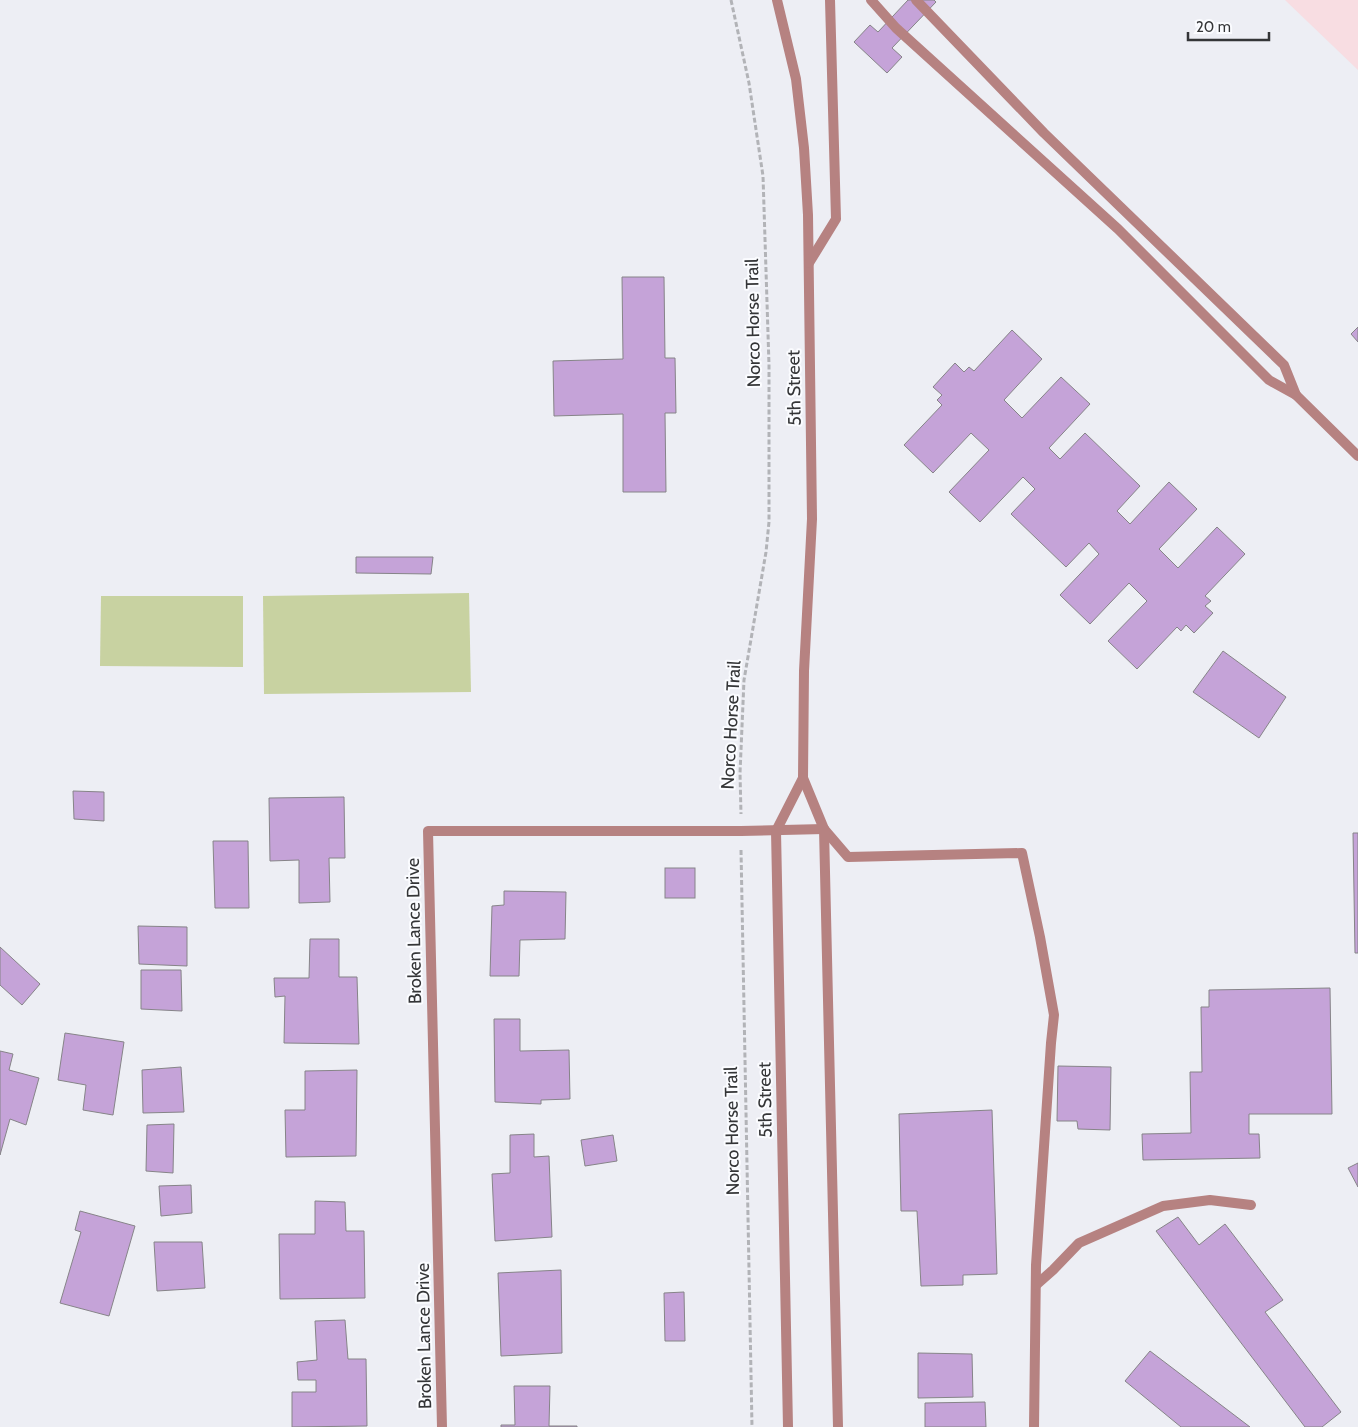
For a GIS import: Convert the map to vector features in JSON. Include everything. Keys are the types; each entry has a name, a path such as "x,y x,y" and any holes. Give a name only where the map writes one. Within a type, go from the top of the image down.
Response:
{"street":[{"name":"5th Street","path":"777,0 796,79 804,148 808,215 812,519 802,745 803,778 824,829 838,1427"},
{"path":"809,264 836,219 830,0"},
{"path":"871,0 896,28 1118,229 1269,380 1296,395 1358,456"},
{"path":"916,0 1044,133 1284,365 1296,395"},
{"name":"5th Street","path":"788,1427 776,831 803,778"},
{"name":"Broken Lance Drive","path":"442,1427 428,831 776,831 824,829"},
{"path":"824,829 848,857 1022,852 1054,1015 1036,1264 1034,1427"},
{"path":"1036,1285 1079,1243 1163,1206 1210,1200 1251,1206"}],"path":[{"name":"Norco Horse Trail","path":"731,0 749,83 763,176 769,365 769,522 766,552 744,680 740,773 752,1427"}],"shaded area":[{"path":"1285,0 1358,0 1358,70"}],"green space":[{"path":"469,593 471,692 264,694 263,596"},
{"path":"101,596 243,596 243,667 100,666"}],"building":[{"path":"908,0 934,0 936,2 892,48 902,57 887,73 854,42 870,25 878,32"},
{"path":"622,277 664,277 665,358 675,358 676,413 665,413 666,492 623,492 623,414 554,416 553,361 623,359"},
{"path":"1358,327 1358,342 1351,334"},
{"path":"1012,330 1042,359 1004,400 1022,418 1061,377 1090,404 1049,448 1060,459 1085,433 1140,486 1117,511 1130,524 1169,482 1197,509 1159,549 1178,568 1217,527 1245,554 1205,596 1211,601 1205,606 1213,613 1194,633 1186,625 1181,631 1177,627 1137,669 1108,641 1147,601 1129,583 1090,624 1060,595 1099,554 1089,543 1066,567 1011,514 1035,489 1023,477 980,522 949,492 989,450 971,433 933,473 904,445 942,405 937,400 942,395 933,387 955,363 964,372 969,367 974,371"},
{"path":"356,557 433,557 431,574 356,573"},
{"path":"1223,651 1286,697 1259,738 1193,692"},
{"path":"73,791 104,792 104,821 74,819"},
{"path":"344,797 345,858 329,858 330,902 299,903 299,860 270,861 269,798"},
{"path":"1353,833 1358,833 1358,953 1355,953"},
{"path":"213,841 248,841 249,908 215,908"},
{"path":"665,868 695,868 695,898 665,898"},
{"path":"504,891 566,892 565,939 520,940 519,976 490,976 492,906 504,905"},
{"path":"138,926 187,927 187,966 139,964"},
{"path":"310,939 339,939 339,977 357,977 359,1044 284,1043 285,996 275,997 274,978 309,978"},
{"path":"0,947 40,984 22,1005 0,985"},
{"path":"141,970 181,970 182,1011 141,1009"},
{"path":"1330,988 1332,1114 1249,1114 1249,1134 1259,1134 1260,1158 1143,1160 1142,1134 1191,1133 1190,1072 1202,1072 1201,1007 1209,1007 1209,990"},
{"path":"494,1019 520,1019 520,1051 569,1050 570,1099 541,1100 541,1104 495,1102"},
{"path":"65,1033 124,1042 113,1115 83,1110 86,1085 58,1080"},
{"path":"0,1051 13,1054 9,1070 39,1078 26,1125 10,1119 0,1155"},
{"path":"1058,1066 1111,1067 1110,1130 1078,1129 1077,1121 1057,1121"},
{"path":"181,1067 184,1112 143,1113 142,1070"},
{"path":"357,1070 356,1156 286,1157 285,1110 305,1110 305,1071"},
{"path":"992,1110 997,1274 963,1275 963,1285 921,1286 917,1211 901,1211 899,1114"},
{"path":"174,1124 173,1173 146,1171 147,1125"},
{"path":"534,1134 534,1157 549,1156 552,1237 495,1241 492,1174 510,1173 510,1135"},
{"path":"613,1135 617,1161 585,1166 581,1140"},
{"path":"1358,1163 1358,1187 1348,1168"},
{"path":"191,1185 192,1213 161,1216 159,1186"},
{"path":"315,1201 345,1202 346,1231 364,1231 365,1298 280,1299 279,1234 315,1234"},
{"path":"80,1211 135,1226 109,1316 60,1303 81,1232 75,1230"},
{"path":"1178,1217 1199,1245 1225,1224 1283,1300 1265,1312 1341,1412 1322,1427 1305,1427 1156,1231"},
{"path":"154,1242 202,1242 205,1288 157,1291"},
{"path":"561,1270 562,1353 501,1356 498,1273"},
{"path":"684,1292 685,1341 665,1341 664,1293"},
{"path":"345,1320 348,1359 366,1359 367,1426 292,1427 292,1392 316,1392 316,1380 298,1380 297,1362 317,1360 315,1321"},
{"path":"1150,1351 1250,1427 1181,1427 1125,1381"},
{"path":"918,1353 972,1354 973,1397 918,1398"},
{"path":"514,1386 550,1386 549,1426 577,1427 501,1427 501,1425 515,1425"},
{"path":"985,1402 986,1427 925,1427 925,1403"}]}
